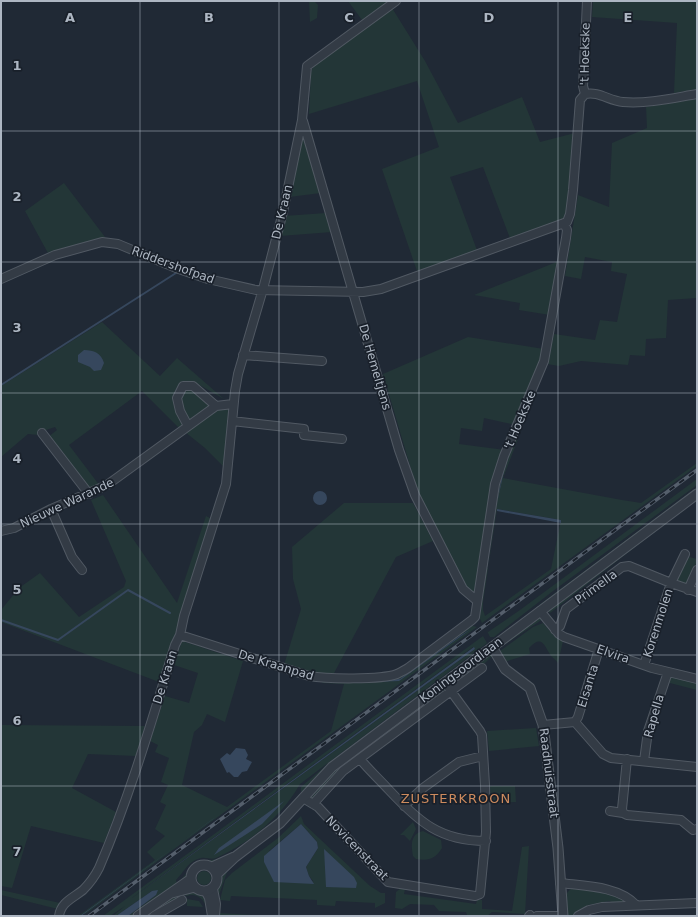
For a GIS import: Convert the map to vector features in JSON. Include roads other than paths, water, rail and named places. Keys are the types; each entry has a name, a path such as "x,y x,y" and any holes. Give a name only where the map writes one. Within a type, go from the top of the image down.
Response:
{"street":[{"name":"De Kraan","path":"59,916 63,905 82,890 94,877 98,869 133,778 175,645 180,635 180,628 226,484 233,404 238,374 263,289 282,212 302,120 306,66 396,1"},
{"name":"'t Hoekske","path":"474,617 493,494 498,472 538,376 548,346 566,238 567,230 564,223 570,214 580,100 585,94 583,86 587,1"},
{"path":"585,94 594,93 624,102 661,100 697,94"},
{"name":"De Hemeltjens","path":"302,120 409,480 463,589 476,600"},
{"path":"353,291 363,292 381,289 564,223"},
{"name":"Riddershofpad","path":"1,279 55,255 88,245 112,242 197,276 256,290 353,291"},
{"path":"243,355 322,361"},
{"path":"188,426 180,411 177,398 183,386 193,386 216,406"},
{"name":"Nieuwe Warande","path":"1,531 14,528 51,509 89,494 117,480 216,406 233,404"},
{"path":"232,421 304,429 304,435 342,440"},
{"path":"42,433 89,494"},
{"name":"Koningsoordlaan","path":"215,870 225,860 235,857 280,823 332,767 697,494"},
{"path":"51,509 72,557 82,570"},
{"path":"671,583 685,554"},
{"name":"Primella","path":"555,630 560,626 566,609 622,567 629,566 671,583"},
{"path":"688,590 697,570"},
{"name":"Korenmolen","path":"644,665 671,583 697,592"},
{"name":"Elvira","path":"540,611 555,630 564,637 644,665 697,679"},
{"name":"De Kraanpad","path":"180,635 309,676 328,678 380,677 397,674 408,668 474,617"},
{"name":"Raadhuisstraat","path":"492,647 505,669 530,688 543,725 558,848 563,916"},
{"name":"Elsanta","path":"575,722 578,717 599,649"},
{"name":"Koningsoordlaan","path":"313,804 337,777 482,668"},
{"name":"Rapella","path":"644,761 648,731 668,672"},
{"name":"Novicenstraat","path":"303,798 313,804 388,882 475,896 480,894 486,841 486,808 480,730 445,683"},
{"path":"543,725 575,722 603,754 611,758 697,767"},
{"path":"404,806 423,788 459,762 483,756"},
{"path":"360,759 404,806 428,826 446,835 469,841 486,841"},
{"path":"623,813 622,809 627,760"},
{"path":"610,811 627,815 682,820 689,828 693,830 697,829"},
{"path":"210,890 200,891 193,883 192,874 198,866 208,865 215,870 216,884 210,890 209,898 213,916"},
{"path":"138,916 172,894 193,883"},
{"path":"560,883 601,888 622,895 636,905"},
{"path":"154,916 182,900"},
{"path":"578,916 595,908 697,903"},
{"path":"531,916 557,916"}],"water":[{"path":"84,350 94,351 99,354 104,363 101,370 94,371 90,367 78,362 78,355"},
{"path":"516,439 504,471 497,503 502,476"},
{"path":"320,491 325,493 327,498 325,503 320,505 315,503 313,498 315,493"},
{"path":"495,509 487,568 486,568"},
{"path":"497,509 561,520 561,523 497,511"},
{"path":"471,629 399,681 348,683 400,679"},
{"path":"474,647 475,649 132,898"},
{"path":"236,748 245,749 248,755 246,759 252,762 247,771 242,772 238,777 234,777 229,772 227,773 220,759 227,753 230,755"},
{"path":"284,801 262,824 214,855 219,848"},
{"path":"301,824 317,842 318,848 306,867 314,884 274,882 264,862 264,856"},
{"path":"178,845 81,916 80,916"},
{"path":"324,849 354,877 357,883 356,888 326,887"},
{"path":"158,890 156,895 128,916 116,916 152,891"}],"waterway":[{"path":"1,385 176,273"},
{"path":"1,620 58,640 128,590 170,613"}],"railway":[{"path":"89,916 697,470"}],"district":[{"name":"ZUSTERKROON","path":"456,798"}]}
